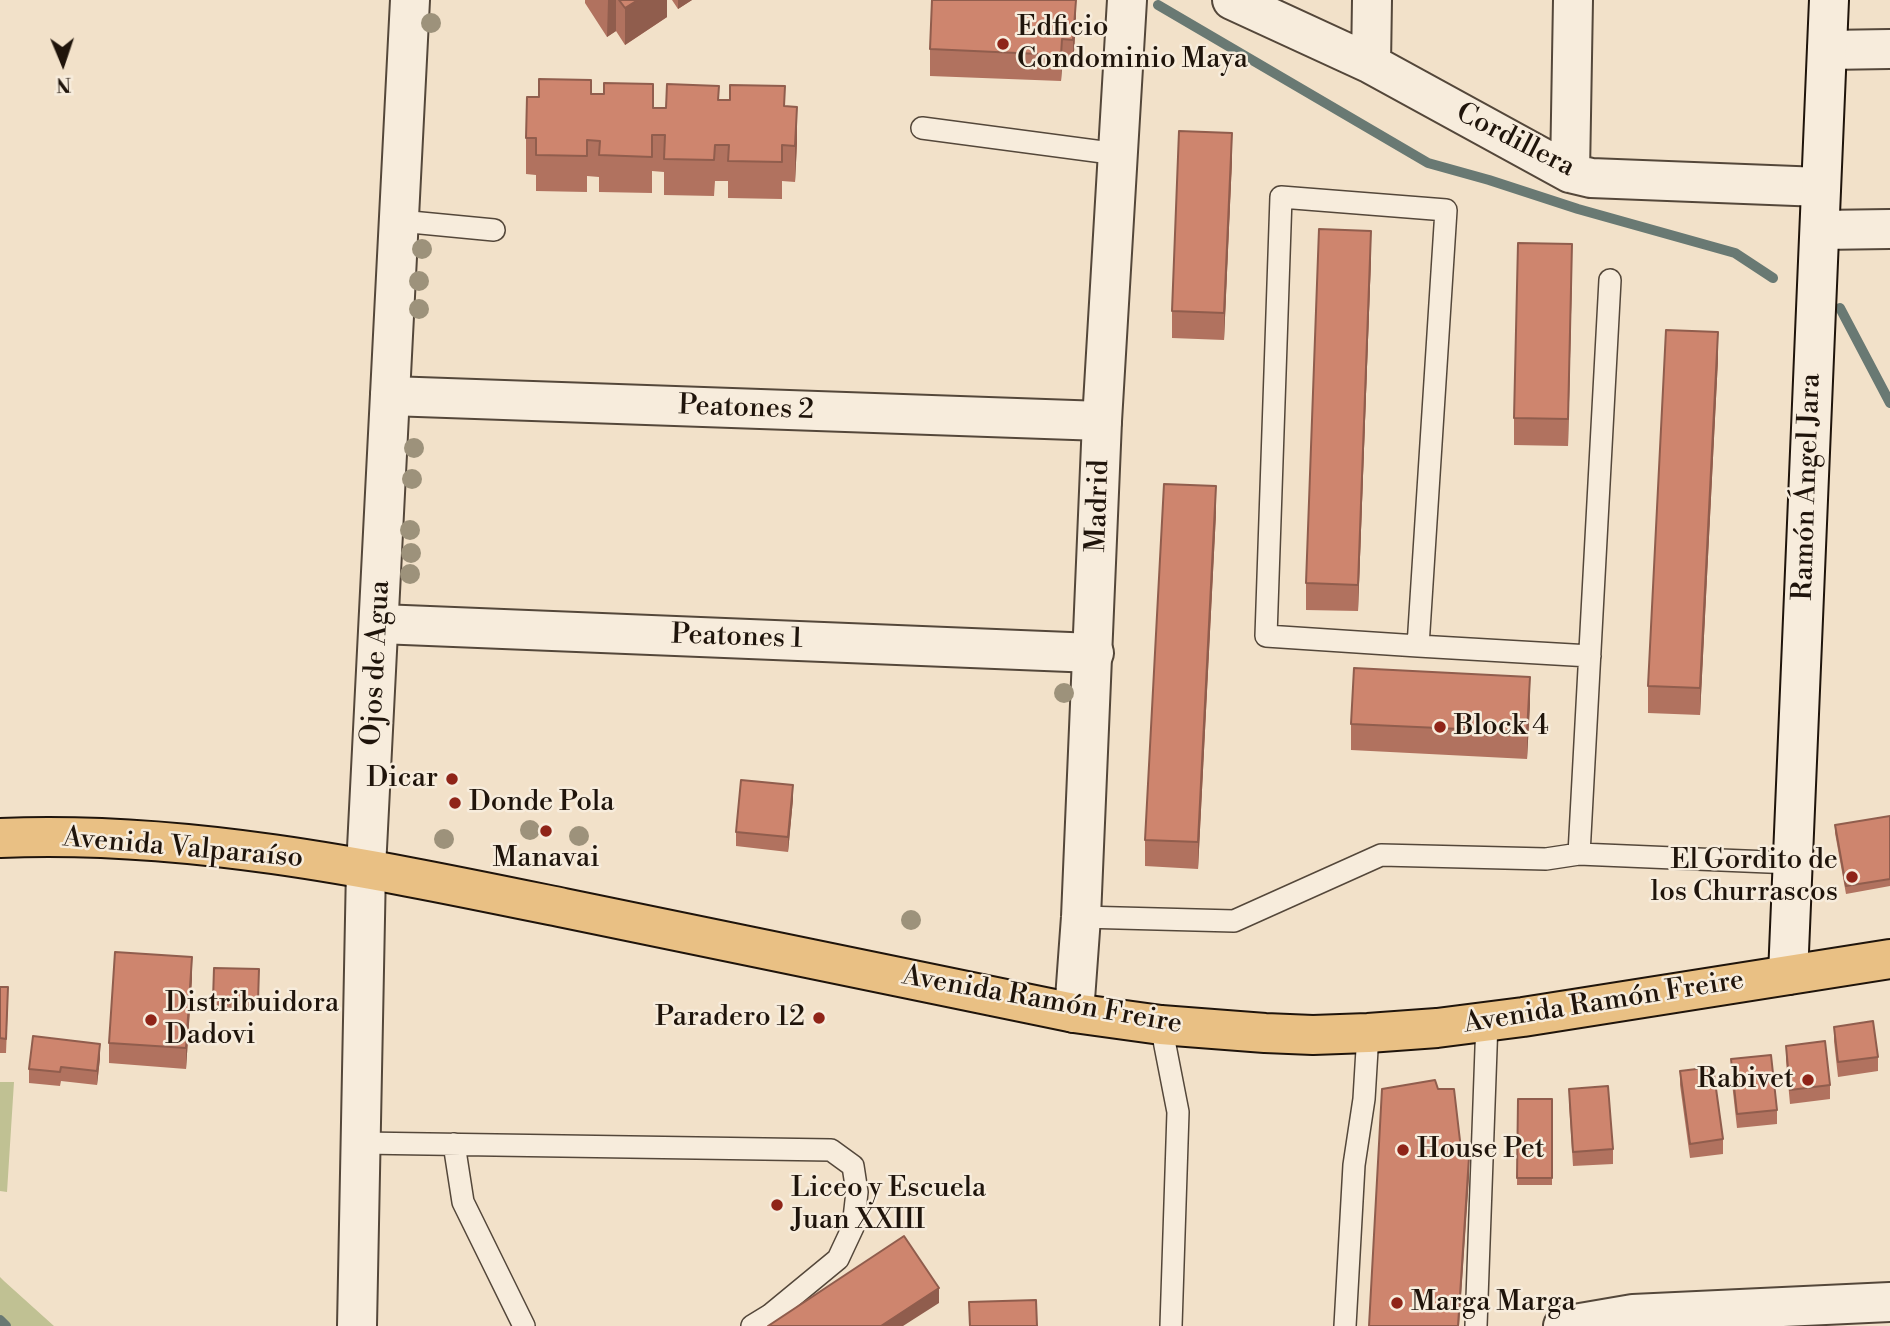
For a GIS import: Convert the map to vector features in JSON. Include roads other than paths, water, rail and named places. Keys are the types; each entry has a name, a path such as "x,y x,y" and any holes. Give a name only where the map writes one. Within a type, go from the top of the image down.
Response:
{"main road":[{"name":"Avenida Valparaíso","path":"0,838 127,839 215,846 366,867"},
{"name":"Avenida Ramón Freire","path":"366,867 1073,1013 1161,1025 1313,1035 1437,1028 1523,1017 1890,959"}],"street":[{"name":"Ojos de Agua","path":"357,1326 366,867 410,0"},
{"name":"Madrid","path":"1073,1013 1082,917 1102,421 1127,0"},
{"name":"Cordillera","path":"1232,0 1371,64 1570,173 1591,178 1821,187"},
{"path":"1371,64 1372,0"},
{"path":"1570,173 1573,0"},
{"name":"Ramón Ángel Jara","path":"1788,975 1829,0"},
{"path":"1827,50 1890,49"},
{"path":"1819,230 1890,229"},
{"name":"Peatones 2","path":"390,396 1102,421"},
{"name":"Peatones 1","path":"380,624 1094,653"},
{"path":"1563,1326 1890,1302"}],"lane":[{"path":"922,128 1118,154"},
{"path":"1418,646 1446,210 1281,197 1266,636 1418,646 1590,656"},
{"path":"400,221 494,230"},
{"path":"1579,854 1610,280"},
{"path":"1082,917 1234,921 1381,855 1546,859 1579,854 1792,863"},
{"path":"1476,1326 1487,1021"},
{"path":"1161,1025 1178,1112 1171,1326"},
{"path":"1345,1326 1353,1165 1364,1099 1368,1033"},
{"path":"360,1143 831,1150 853,1166 857,1192 853,1227 838,1259 770,1315 752,1326"},
{"path":"454,1144 463,1202 524,1326"}],"waterway":[{"path":"1158,5 1428,163 1735,253 1773,278"},
{"path":"1840,308 1890,403"},
{"path":"0,1320 6,1326"}],"place":[{"name":"Edficio Condominio Maya","path":"1003,44"},
{"name":"Block 4","path":"1440,727"},
{"name":"Dicar","path":"452,779"},
{"name":"Donde Pola","path":"455,803"},
{"name":"Manavai","path":"546,831"},
{"name":"El Gordito de los Churrascos","path":"1852,877"},
{"name":"Paradero 12","path":"819,1018"},
{"name":"Distribuidora Dadovi","path":"151,1020"},
{"name":"Rabivet","path":"1808,1080"},
{"name":"House Pet","path":"1403,1150"},
{"name":"Liceo y Escuela Juan XXIII","path":"777,1205"},
{"name":"Marga Marga","path":"1397,1303"}]}
